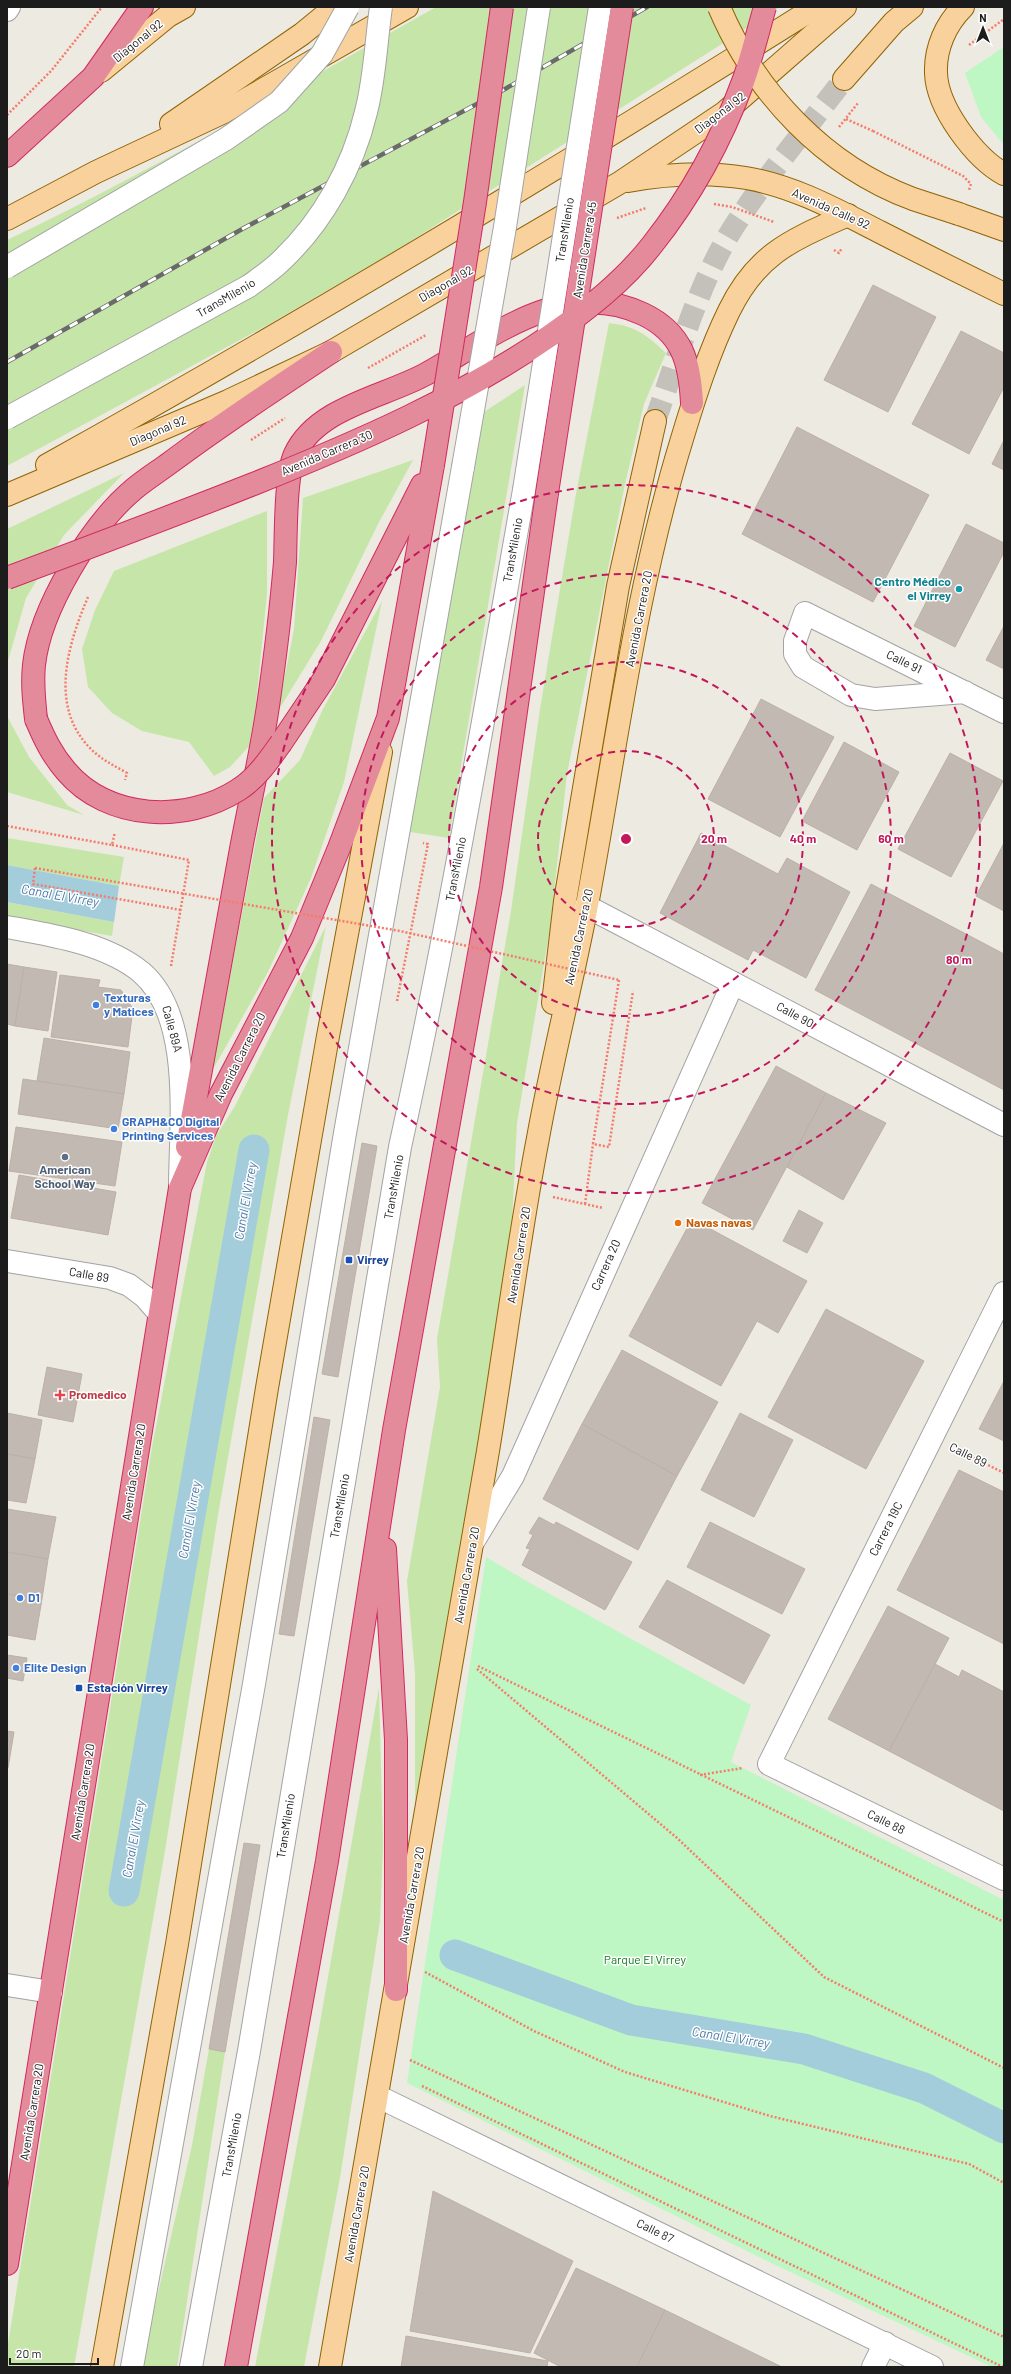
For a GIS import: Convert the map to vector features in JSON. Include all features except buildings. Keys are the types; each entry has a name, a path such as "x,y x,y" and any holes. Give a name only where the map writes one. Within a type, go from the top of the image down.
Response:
{"highway":[{"path":"7,156 93,77 142,7"},
{"path":"331,352 205,437 134,488 93,534 70,572 41,633 34,664 33,692 36,719 48,748 67,773 92,792 120,806 151,812 182,812 212,804 232,793 262,768 281,743 324,679 433,464 475,202 502,7"},
{"name":"Avenida Carrera 45","path":"382,1506 458,1066 491,887 547,493 622,7"},
{"name":"Avenida Carrera 30","path":"7,578 332,453 407,418 516,360 587,310 621,280 651,247 680,208 713,150 744,79 766,7"},
{"path":"180,1188 268,707 283,591 291,464 303,440 318,423 348,407 399,388 529,315 565,304 591,302 610,303 632,309 651,318 670,334 685,354 690,374 692,403"},
{"name":"Avenida Carrera 20","path":"7,2264 180,1188 221,1094 302,938 339,848 388,718 433,464"},
{"path":"382,1506 396,1740 396,1990"},
{"path":"236,2367 327,1861 382,1506"}],"main road":[{"name":"Diagonal 92","path":"93,77 168,16 184,7"},
{"path":"96,172 211,98 302,34 334,7"},
{"path":"7,219 96,172 224,112 407,7"},
{"path":"719,7 731,36 757,78 789,116 826,150 867,177 912,198 964,204 1004,230"},
{"name":"Diagonal 92","path":"7,487 213,373 398,264 816,7"},
{"name":"Diagonal 92","path":"7,495 228,401 331,352 621,182 724,113 845,7"},
{"path":"844,79 894,22 912,7"},
{"path":"963,7 953,17 940,46 936,74 945,106 965,139 979,155 1004,174"},
{"name":"Avenida Calle 92","path":"621,182 658,176 745,178 809,197 848,215 1004,294"},
{"name":"Avenida Carrera 20","path":"330,2367 453,1657 537,1139 586,906 647,575 670,476 692,403 731,307 752,274 774,251 801,235 848,215"},
{"path":"537,1139 565,901 618,586 655,422"},
{"name":"Avenida Carrera 20","path":"102,2367 177,1944 267,1388 328,1036 388,718"}],"street":[{"path":"7,267 226,139 279,102 322,54 348,7"},
{"name":"TransMilenio","path":"7,418 249,286 281,262 300,242 323,209 346,171 366,112 381,7"},
{"path":"132,2367 253,1692 345,1133 505,227 539,7"},
{"name":"TransMilenio","path":"191,2367 249,2051 400,1147 428,1021 464,830 524,490 600,7"},
{"name":"Calle 91","path":"965,692 875,699 851,695 803,666 795,654 795,641 805,613 965,692 1004,712"},
{"name":"Calle 90","path":"586,906 1004,1125"},
{"name":"Calle 89A","path":"7,927 52,936 111,955 140,972 154,985 165,1002 175,1034 180,1064 180,1188"},
{"name":"Carrera 20","path":"472,1542 513,1476 629,1213 733,983"},
{"name":"Calle 89","path":"7,1262 110,1278 130,1285 145,1296 159,1313"},
{"name":"Carrera 19C","path":"769,1764 1004,1293"},
{"name":"Calle 88","path":"769,1764 1004,1879"},
{"path":"7,1985 51,1992"},
{"name":"Calle 87","path":"377,2096 932,2367"},
{"path":"873,2367 885,2343"}],"path":[{"path":"7,115 51,71 102,7"},
{"path":"940,46 954,48 971,44 1004,19"},
{"path":"836,131 860,100"},
{"path":"846,119 963,176 971,184 964,204"},
{"path":"836,124 841,128"},
{"path":"112,845 189,860 165,1002"},
{"path":"181,910 33,884 35,868 400,931 619,980 585,1204"},
{"path":"593,1144 609,1147 634,991"},
{"path":"529,1193 629,1213"},
{"name":"Calle 89","path":"932,1437 1004,1473"},
{"path":"453,1657 477,1665 1004,1922"},
{"path":"453,1657 477,1669 671,1833 824,1977 1004,2068"},
{"path":"700,1775 769,1764"},
{"path":"401,1960 534,2031 625,2072 770,2116 969,2164 1004,2183"},
{"path":"386,2048 1004,2337"},
{"path":"419,2085 1003,2367"}],"green space":[{"path":"436,7 780,7 395,251 271,323 7,466 7,240 170,157"},
{"path":"1004,47 1004,145 981,117 965,73"},
{"path":"609,323 627,326 640,332 647,336 666,353 644,404 625,484 567,774 550,928 517,1123 511,1241 415,1839 415,1673 407,1581 440,1387 437,1339 511,911 540,709 575,499"},
{"path":"525,385 449,838 410,832 484,412"},
{"path":"413,460 378,524 321,641 278,711 294,629 303,498"},
{"path":"124,473 64,535 26,598 8,661 7,689 7,529"},
{"path":"267,511 267,594 252,743 230,767 214,776 189,742 142,731 112,713 88,687 82,649 95,610 114,571"},
{"path":"382,601 344,782 311,878 268,972 212,1071 264,798 300,760 323,709"},
{"path":"7,716 29,757 67,805 84,815 7,792"},
{"path":"7,838 124,857 119,886 7,865"},
{"path":"7,902 114,922 112,936 7,918"},
{"path":"326,926 288,1115 218,1515 165,1851 74,2367 7,2367 7,2350 152,1447 207,1162 216,1136 235,1106"},
{"name":"Parque El Virrey","path":"486,1557 530,1583 751,1705 731,1762 1004,1900 1004,2367 992,2367 767,2261 407,2083"},
{"path":"379,1687 383,1847 380,1921 340,2178 304,2367 255,2367 318,2034"},
{"path":"209,2049 225,2052 177,2367 141,2367 192,2145"}],"water":[{"path":"7,865 119,886 114,922 7,902"}],"waterway":[{"name":"Canal El Virrey","path":"124,1891 254,1150"},
{"name":"Canal El Virrey","path":"455,1955 631,2020 804,2049 924,2088 1004,2128"}],"tunnel":[{"path":"655,421 689,322 720,250 759,190 844,79"}],"railway":[{"path":"7,362 244,228 505,89 647,7"}],"place":[{"name":"Centro Médico el Virrey","path":"959,589"},
{"name":"Texturas y Matices","path":"96,1005"},
{"name":"GRAPH&CO Digital Printing Services","path":"114,1129"},
{"name":"American School Way","path":"65,1157"},
{"name":"Navas navas","path":"678,1223"},
{"name":"Virrey","path":"349,1260"},
{"name":"Promedico","path":"60,1395"},
{"name":"D1","path":"20,1598"},
{"name":"Elite Design","path":"16,1668"},
{"name":"Estación Virrey","path":"79,1688"}]}
